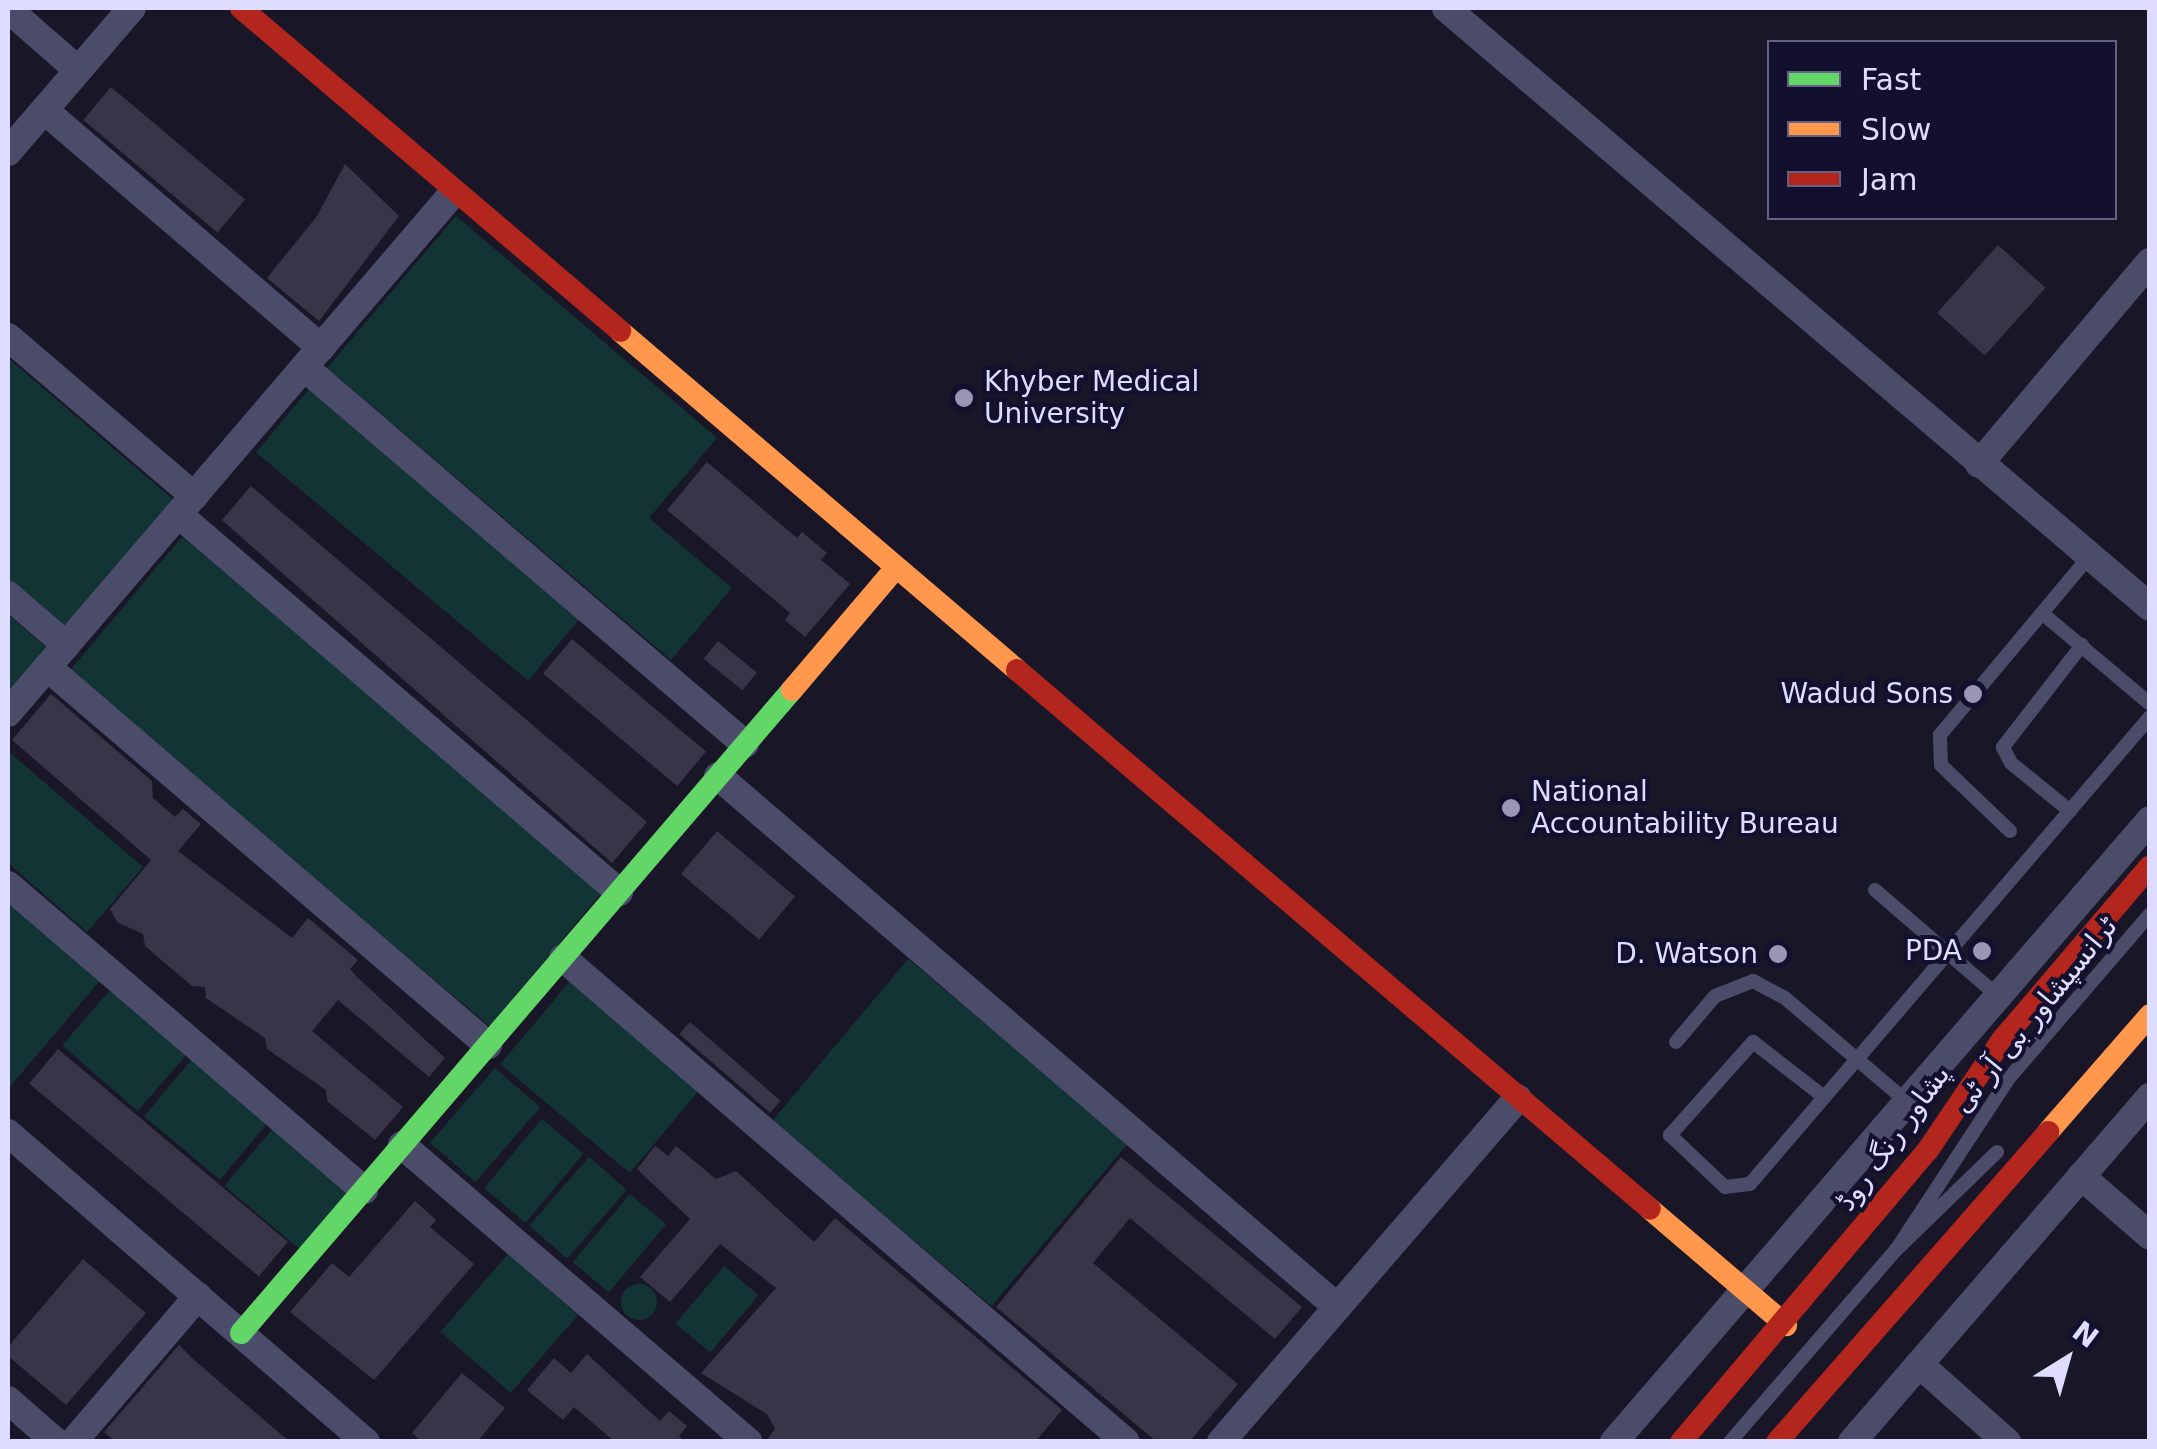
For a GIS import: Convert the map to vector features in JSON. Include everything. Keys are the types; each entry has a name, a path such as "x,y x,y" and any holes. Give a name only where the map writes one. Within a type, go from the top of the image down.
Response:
{"main road":[{"path":"240,8 453,194 1786,1325"},
{"path":"240,1334 896,569"},
{"name":"پشاور رنگ روڈ","path":"1681,1442 1786,1325 1928,1150 2002,1040 2150,866"},
{"path":"1777,1442 2144,1008"}],"street":[{"path":"8,152 132,8"},
{"path":"1446,8 2150,608"},
{"path":"8,10 78,70"},
{"path":"44,110 312,357 746,744"},
{"path":"8,713 453,194"},
{"path":"1979,464 2150,262"},
{"path":"8,337 186,505 619,892"},
{"path":"8,595 66,645"},
{"path":"47,667 488,1045"},
{"path":"718,776 1338,1306"},
{"path":"1614,1442 2150,820"},
{"path":"8,885 364,1190"},
{"path":"563,958 1126,1442"},
{"path":"1852,1442 2150,1097"},
{"path":"1220,1442 1518,1098"},
{"path":"8,1134 366,1442"},
{"path":"402,1145 748,1442"},
{"path":"2082,1176 2150,1236"},
{"path":"73,1442 198,1296"},
{"path":"1919,1364 2007,1442"},
{"path":"8,1400 56,1442"}],"lane":[{"path":"2010,831 1951,778 1937,748 1950,722 2089,557"},
{"path":"2042,612 2150,704"},
{"path":"2070,811 2010,763 2003,747 2082,645"},
{"path":"1824,1097 1753,1042 1670,1135 1738,1191 1824,1097 1949,954 2150,717"},
{"path":"1875,890 1998,997"},
{"name":"ٹرانسپشاور بی آر ٹی","path":"1896,1250 2009,1078 2150,914"},
{"path":"1676,1042 1715,996 1752,981 1769,985 1907,1102"},
{"path":"2026,1127 2144,1008"},
{"name":"ٹرانسپشاور بی آر ٹی","path":"1730,1442 1896,1250 2012,1138"}],"green space":[{"path":"456,216 717,438 649,518 732,588 671,660 327,368"},
{"path":"8,358 176,502 64,633 8,584"},
{"path":"310,388 582,616 528,681 256,452"},
{"path":"182,537 603,891 490,1026 68,673"},
{"path":"8,614 51,652 8,703"},
{"path":"8,751 143,867 87,932 8,863"},
{"path":"8,896 103,977 8,1089"},
{"path":"908,959 1128,1143 992,1306 772,1121"},
{"path":"571,980 700,1089 630,1173 500,1064"},
{"path":"112,988 187,1054 138,1111 62,1045"},
{"path":"193,1058 269,1122 220,1180 144,1116"},
{"path":"495,1068 540,1107 475,1182 430,1143"},
{"path":"542,1119 583,1154 526,1223 484,1188"},
{"path":"274,1127 350,1191 300,1250 225,1186"},
{"path":"589,1157 627,1190 567,1258 529,1226"},
{"path":"630,1194 666,1224 609,1292 573,1262"},
{"path":"508,1254 578,1315 511,1393 440,1332"},
{"path":"724,1266 758,1295 710,1352 676,1323"},
{"path":"639,1284 652,1289 657,1302 652,1315 639,1320 626,1315 621,1302 626,1289"}],"building":[{"path":"111,87 245,199 217,232 83,120"},
{"path":"345,164 399,216 319,321 267,278 317,216"},
{"path":"1998,245 2046,288 1985,355 1937,313"},
{"path":"707,462 797,538 802,532 827,553 821,560 850,584 805,637 785,620 790,613 667,510"},
{"path":"251,486 647,822 612,863 222,520"},
{"path":"572,639 706,751 677,786 543,673"},
{"path":"718,641 757,672 742,690 704,659"},
{"path":"51,694 152,781 153,798 175,817 183,809 201,824 178,851 292,938 308,918 358,960 350,969 357,977 445,1058 429,1077 338,1000 312,1031 403,1107 375,1140 327,1101 326,1090 267,1049 265,1038 206,998 205,987 192,986 145,946 143,934 117,922 110,909 151,860 12,740"},
{"path":"717,831 795,897 759,939 681,874"},
{"path":"690,1022 781,1101 770,1113 680,1034"},
{"path":"58,1049 288,1242 259,1276 29,1083"},
{"path":"655,1146 668,1156 676,1146 716,1179 736,1171 814,1242 835,1218 1062,1410 1035,1442 765,1442 775,1429 767,1414 701,1373 776,1288 720,1244 670,1302 640,1277 690,1219 637,1169"},
{"path":"1121,1157 1302,1307 1275,1339 1130,1218 1093,1263 1238,1384 1189,1442 1157,1442 996,1307"},
{"path":"415,1201 436,1220 430,1227 474,1264 374,1380 290,1312 332,1263 349,1277"},
{"path":"83,1259 146,1313 66,1405 8,1356 8,1347"},
{"path":"179,1345 290,1442 116,1442 104,1432"},
{"path":"587,1354 660,1421 669,1411 687,1426 679,1436 685,1442 615,1442 574,1407 563,1420 527,1390 554,1358 571,1373"},
{"path":"462,1373 505,1408 477,1442 422,1442 412,1433"}],"traffic: fast":[{"path":"241,1333 792,690"}],"traffic: slow":[{"path":"620,331 1017,670"},
{"path":"792,690 895,569"},
{"path":"2048,1132 2150,1015"},
{"path":"1650,1209 1786,1325"}],"traffic: jam":[{"path":"241,8 620,331"},
{"path":"1017,670 1650,1209"},
{"path":"1681,1442 1928,1150 2002,1040 2150,866"},
{"path":"1777,1442 2048,1132"}],"place":[{"name":"Khyber Medical University","path":"964,398"},
{"name":"Wadud Sons","path":"1973,694"},
{"name":"National Accountability Bureau","path":"1511,808"},
{"name":"PDA","path":"1982,951"},
{"name":"D. Watson","path":"1778,954"}]}
